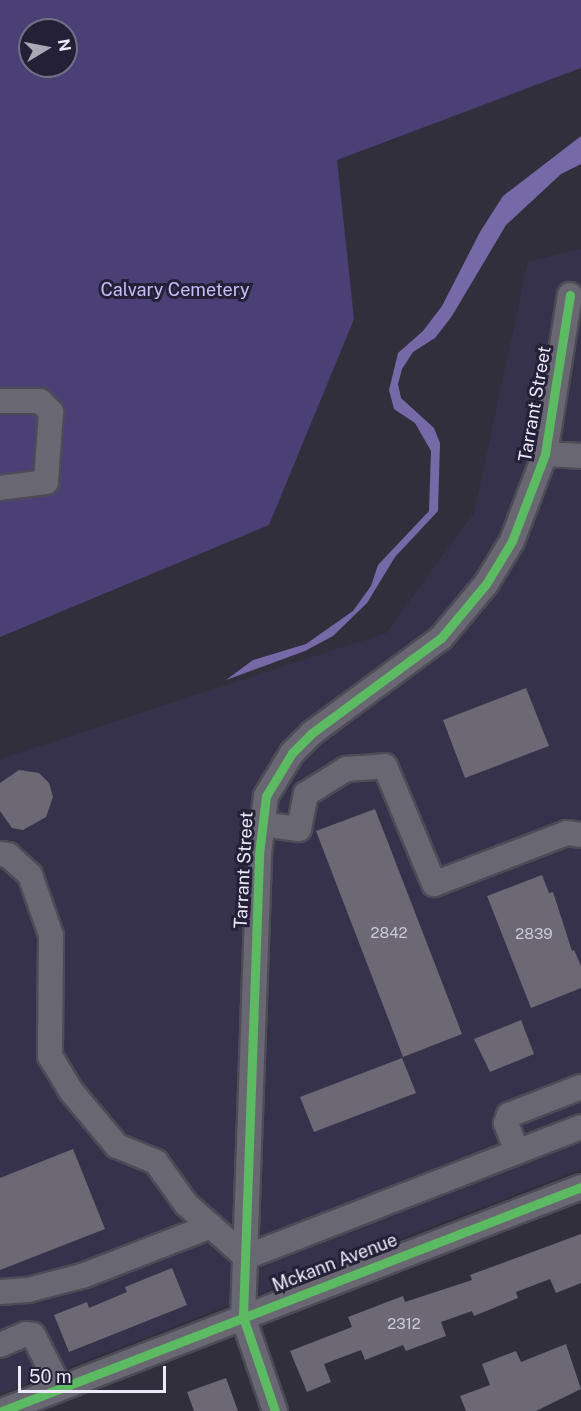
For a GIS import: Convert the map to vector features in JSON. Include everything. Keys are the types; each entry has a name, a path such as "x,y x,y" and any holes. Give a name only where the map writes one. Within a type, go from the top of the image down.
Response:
{"street":[{"name":"Tarrant Street","path":"275,1411 243,1317 262,824 266,796 292,753 441,638 468,609 512,541 545,454 570,295"},
{"path":"0,401 40,401 51,412 46,482 0,488"},
{"path":"545,454 581,456"},
{"path":"262,824 298,829 306,794 346,769 385,765 434,884 567,833 581,835"},
{"path":"0,854 8,855 30,875 51,935 50,1056 71,1091 117,1146 156,1162 186,1204 246,1257 581,1127"},
{"path":"517,1152 506,1123 509,1115 581,1087"},
{"name":"Mckann Avenue","path":"2,1411 581,1187"},
{"path":"0,1292 28,1290 85,1275 211,1226"},
{"path":"0,1344 26,1334 33,1335 60,1388"}],"shaded area":[{"path":"581,136 581,164 561,174 506,225 452,316 435,338 413,352 402,369 398,384 401,398 434,428 440,443 438,511 395,557 367,603 333,636 305,651 226,680 253,660 306,644 353,611 371,586 378,565 429,511 431,451 415,423 394,409 389,390 398,353 423,331 442,306 480,232 503,196"},
{"path":"581,249 581,1169 0,1394 0,759 386,633 474,513 528,262"}],"green space":[{"name":"Calvary Cemetery","path":"0,0 581,0 581,68 337,160 354,319 269,525 0,637"}],"building":[{"path":"526,688 549,746 465,778 443,720"},
{"path":"19,770 39,773 49,783 53,797 46,817 23,830 12,828 0,811 0,783"},
{"path":"375,809 462,1034 403,1057 316,831"},
{"path":"542,875 549,893 553,892 572,951 574,950 581,966 581,988 531,1008 487,896"},
{"path":"521,1020 534,1054 490,1072 474,1039"},
{"path":"402,1058 416,1093 314,1132 300,1097"},
{"path":"73,1149 105,1229 0,1270 0,1178"},
{"path":"581,1234 581,1283 556,1293 550,1279 516,1292 518,1298 474,1316 472,1311 441,1322 446,1336 406,1351 403,1345 365,1360 361,1350 324,1364 331,1382 307,1392 290,1351 352,1327 348,1317 403,1296 405,1302 472,1280 470,1275"},
{"path":"172,1268 187,1305 69,1352 54,1315 87,1302 89,1308 127,1292 125,1287"},
{"path":"566,1344 581,1389 536,1411 466,1411 460,1396 490,1385 482,1364 516,1351 521,1362"},
{"path":"226,1378 238,1411 194,1411 187,1392"}],"cycle path":[{"path":"275,1411 243,1317 259,854 266,796 292,753 312,733 441,638 486,584 512,541 545,454 570,295"},
{"path":"2,1411 581,1187"}]}
